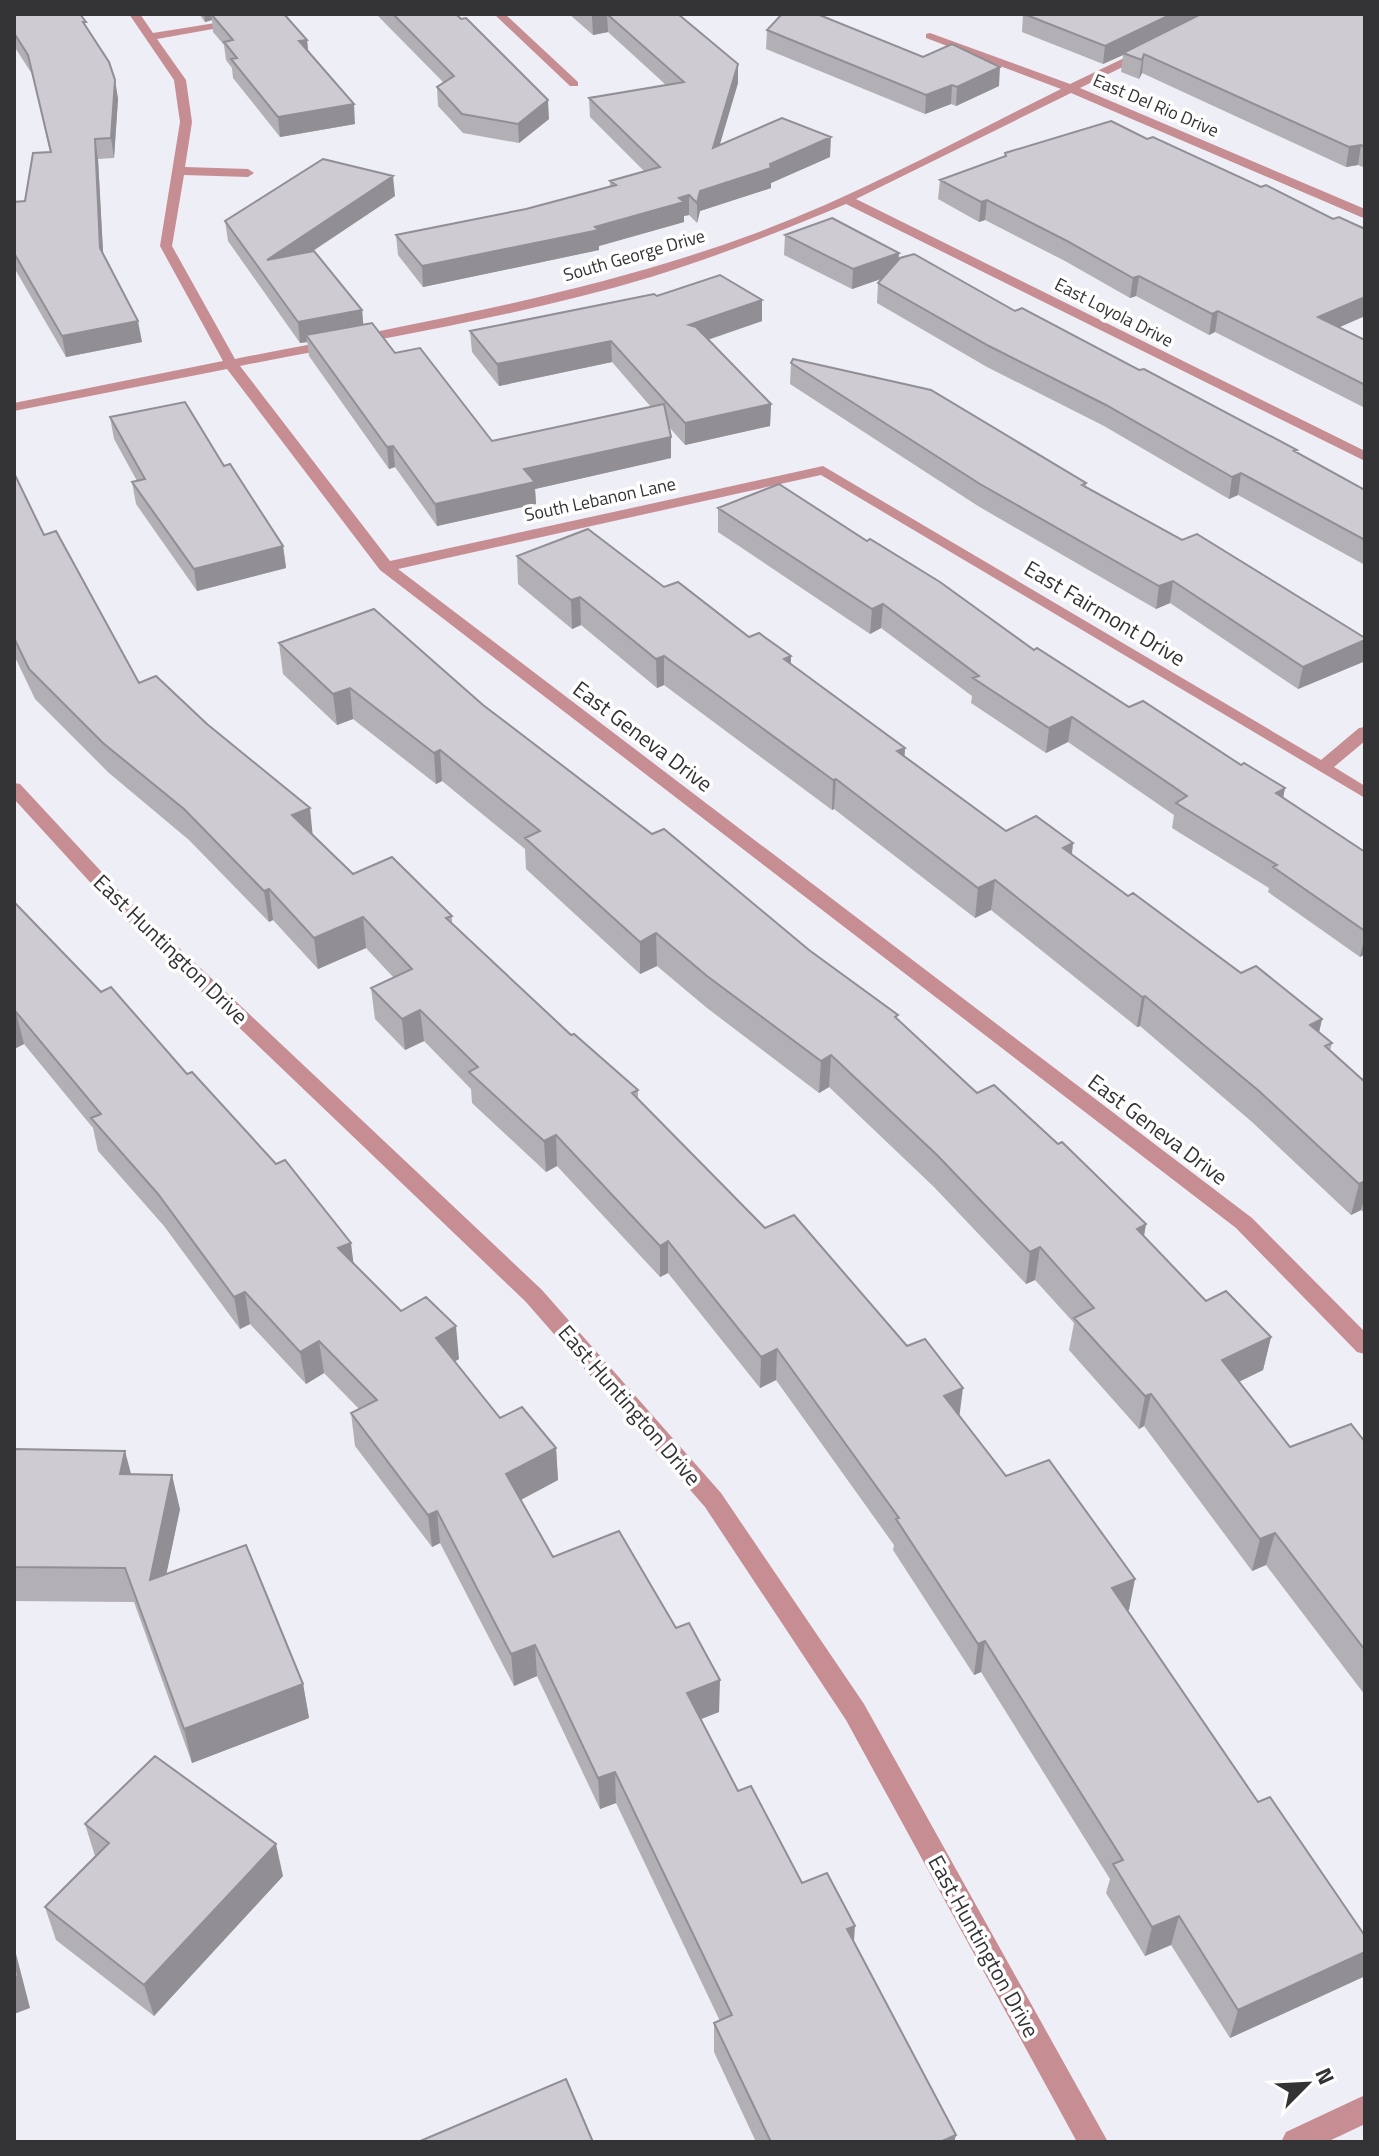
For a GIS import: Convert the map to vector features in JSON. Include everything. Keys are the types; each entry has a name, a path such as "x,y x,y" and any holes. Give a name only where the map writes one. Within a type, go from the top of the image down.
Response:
{"street":[{"name":"East Geneva Drive","path":"134,14 180,80 186,122 166,246 231,364 386,567 1244,1223 1365,1346"},
{"path":"152,36 292,14"},
{"path":"499,14 574,84"},
{"name":"East Del Rio Drive","path":"930,36 1069,88 1365,214"},
{"name":"South George Drive","path":"14,407 521,306 646,274 765,234 846,199 1165,43"},
{"path":"178,171 248,173"},
{"name":"East Loyola Drive","path":"846,199 1365,457"},
{"name":"South Lebanon Lane","path":"386,567 823,470"},
{"name":"East Fairmont Drive","path":"823,470 1365,793"},
{"path":"1323,767 1365,732"},
{"name":"East Huntington Drive","path":"14,788 117,900 534,1296 713,1500 855,1712 1093,2142"},
{"path":"1296,2142 1365,2109"}],"building":[{"path":"14,14 80,14 109,62 115,80 111,138 95,139 100,248 138,321 62,336 14,253 14,202 25,201 33,153 51,152 28,55 14,33"},
{"path":"211,14 284,14 307,40 299,41 354,104 278,117 231,59 237,58 224,42 233,40"},
{"path":"393,14 456,14 461,19 466,18 548,100 518,124 462,114 437,87 454,76"},
{"path":"607,14 678,14 738,64 713,148 782,118 831,137 770,164 771,168 700,191 697,203 689,195 679,198 684,202 595,227 599,230 422,266 396,235 526,209 616,185 610,181 660,167 589,98 684,82"},
{"path":"782,14 817,14 923,57 952,44 1000,67 957,87 952,85 926,95 767,30"},
{"path":"1024,14 1172,14 1105,46"},
{"path":"1201,14 1365,14 1365,147 1349,147 1144,54 1142,60 1123,53"},
{"path":"1111,121 1261,187 1266,185 1333,219 1339,217 1365,229 1365,297 1318,317 1365,340 1365,385 1218,311 1212,314 1139,276 1133,278 987,200 981,202 940,180 1006,156 1005,153"},
{"path":"323,159 393,176 267,260 314,251 362,310 298,322 225,221"},
{"path":"832,218 899,253 853,269 785,235"},
{"path":"914,254 1015,311 1022,308 1139,370 1144,369 1297,450 1294,451 1365,490 1365,540 1241,473 1232,477 1106,405 989,346 878,283 900,258"},
{"path":"720,275 762,300 689,325 696,327 771,404 685,423 611,341 497,364 470,331 654,294 657,296"},
{"path":"372,323 395,353 420,348 492,441 664,404 671,437 524,469 535,482 435,504 393,446 387,447 306,335"},
{"path":"793,359 931,390 1086,483 1082,485 1182,540 1197,534 1365,640 1303,667 1173,581 1159,586 980,484 791,363"},
{"path":"185,402 224,466 230,464 283,546 194,569 132,482 145,479 110,417"},
{"path":"14,473 44,535 56,531 139,683 156,676 207,724 310,808 292,815 353,874 392,857 452,916 446,918 571,1035 574,1034 638,1090 632,1093 765,1228 794,1215 907,1346 925,1339 963,1388 944,1396 1006,1476 1049,1460 1135,1579 1112,1588 1258,1802 1270,1797 1365,1936 1365,1952 1238,2010 1179,1916 1152,1927 1113,1864 1123,1860 985,1641 978,1644 896,1519 899,1518 777,1349 761,1357 668,1241 660,1246 556,1135 544,1141 469,1072 478,1067 420,1010 402,1019 371,988 412,969 363,917 314,938 269,889 264,891 184,809 103,743 29,669 14,638"},
{"path":"779,484 867,541 870,539 940,582 1034,650 1037,648 1129,707 1143,701 1241,765 1244,763 1285,788 1276,793 1365,852 1365,931 1273,867 1277,865 1176,803 1187,796 1072,717 1049,728 973,678 979,676 883,604 872,609 718,508"},
{"path":"588,529 664,587 678,582 749,637 759,633 791,656 784,659 905,748 897,751 1006,831 1036,816 1073,843 1063,848 1128,896 1133,893 1241,973 1256,966 1322,1019 1310,1025 1332,1043 1325,1046 1365,1082 1365,1181 1359,1184 1259,1091 1145,996 1142,997 995,880 978,888 836,779 833,780 664,656 656,659 580,597 571,600 517,556"},
{"path":"374,609 483,705 652,834 664,829 809,950 898,1015 895,1017 977,1093 994,1085 1058,1144 1062,1142 1146,1224 1137,1229 1206,1301 1226,1291 1271,1337 1222,1360 1290,1447 1351,1424 1365,1442 1365,1650 1275,1533 1260,1539 1151,1394 1145,1396 1074,1318 1094,1308 1040,1247 1030,1252 937,1155 831,1055 821,1061 707,976 656,933 640,942 525,838 540,831 440,750 434,753 350,688 333,694 279,643"},
{"path":"14,902 101,992 111,987 187,1074 192,1072 276,1164 285,1160 351,1243 338,1248 401,1311 426,1297 456,1326 436,1338 500,1418 522,1407 556,1448 506,1474 553,1557 619,1531 676,1628 689,1623 720,1680 687,1693 738,1791 751,1786 802,1883 827,1873 855,1926 847,1929 956,2135 940,2142 771,2142 714,2023 732,2015 615,1772 598,1778 535,1645 511,1654 437,1511 428,1515 351,1413 377,1400 319,1341 300,1352 245,1292 234,1297 158,1194 91,1118 101,1114 14,1013"},
{"path":"14,1449 125,1451 120,1474 172,1475 150,1580 246,1545 303,1684 184,1729 125,1568 14,1567"},
{"path":"155,1756 276,1844 144,1985 45,1907 109,1843 85,1824"},
{"path":"566,2079 593,2142 418,2142"}]}
